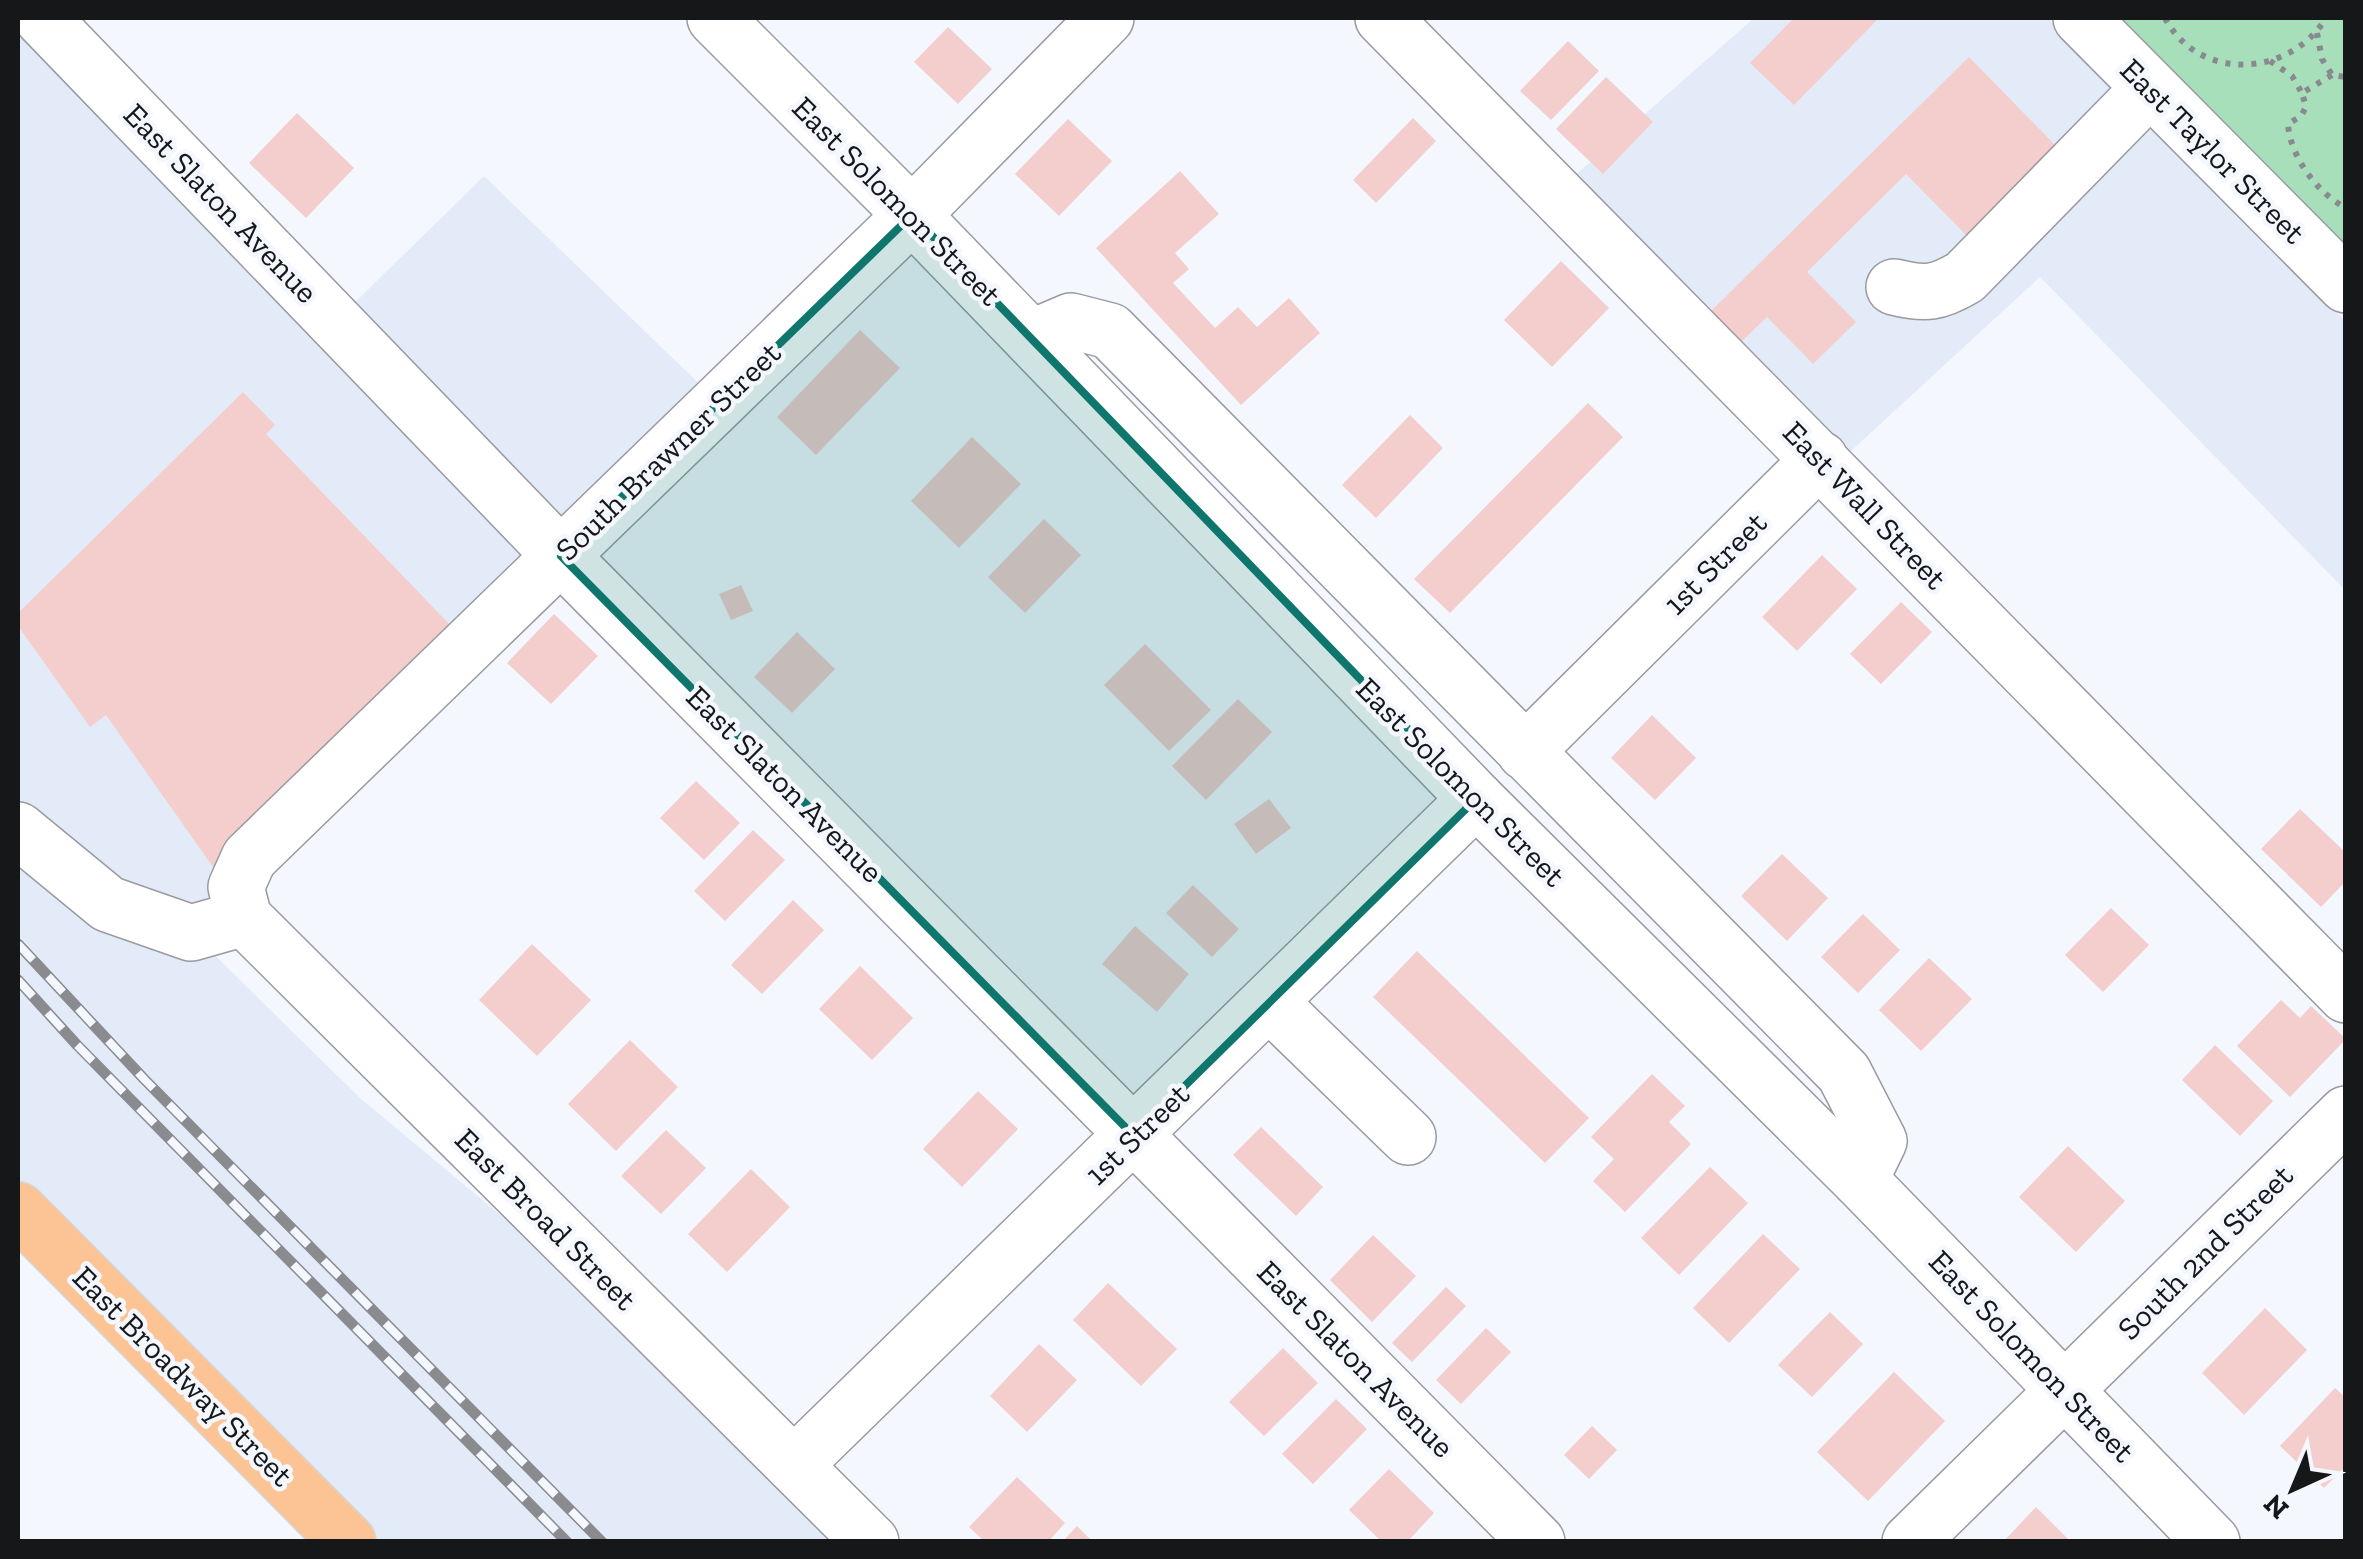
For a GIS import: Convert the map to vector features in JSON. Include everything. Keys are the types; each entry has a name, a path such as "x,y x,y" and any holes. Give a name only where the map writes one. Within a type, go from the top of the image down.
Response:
{"main road":[{"name":"East Broadway Street","path":"18,1210 348,1542"}],"street":[{"name":"East Slaton Avenue","path":"42,18 560,556 1537,1542"},
{"name":"East Solomon Street","path":"716,18 912,215 1476,799 1860,1180 2212,1542"},
{"name":"South Brawner Street","path":"240,902 249,858 912,215 1106,18"},
{"name":"East Wall Street","path":"1382,18 2346,995"},
{"name":"East Taylor Street","path":"2081,18 2346,285"},
{"path":"1894,287 1919,294 1944,289 1965,276 2150,88"},
{"path":"843,146 915,156 958,168"},
{"path":"1031,338 1072,321 1110,331 1844,1073 1880,1141 1860,1180"},
{"path":"1145,457 1189,410"},
{"name":"1st Street","path":"1524,752 1820,459"},
{"name":"1st Street","path":"794,1465 1476,799"},
{"path":"18,830 108,904 191,933 240,902"},
{"name":"East Broad Street","path":"240,902 871,1542"},
{"path":"1270,1003 1408,1137"},
{"name":"South 2nd Street","path":"1910,1542 2346,1114"}],"path":[{"path":"2165,18 2170,28 2195,50 2226,63 2258,64 2300,48 2326,18"},
{"path":"2317,32 2322,59 2332,75"},
{"path":"2270,61 2292,76 2306,107 2301,116 2288,124 2289,141 2306,171 2346,208"},
{"path":"2302,92 2332,75 2346,77"}],"highlighted area":[{"path":"912,215 1476,799 1134,1136 561,556"}],"shaded area":[{"path":"18,18 344,313 484,176 713,397 182,923 360,1098 552,1258 835,1541 354,1541 18,1200"},
{"path":"1754,18 2048,18 2345,321 2345,590 2040,277 1838,463 1563,186"}],"green space":[{"path":"2118,18 2345,18 2345,249"}],"building":[{"path":"1794,18 1879,18 1794,105 1750,63"},
{"path":"948,27 992,69 958,104 914,62"},
{"path":"1568,41 1599,71 1551,120 1520,91"},
{"path":"1969,57 2059,149 1969,238 1906,174 1807,272 1856,322 1813,364 1767,317 1740,343 1710,312"},
{"path":"1606,77 1653,122 1603,174 1556,129"},
{"path":"297,113 354,168 306,218 249,163"},
{"path":"1413,118 1436,141 1376,203 1353,180"},
{"path":"1068,119 1112,161 1059,216 1015,174"},
{"path":"1180,171 1219,214 1175,253 1189,269 1173,283 1215,328 1238,307 1257,327 1289,298 1320,333 1241,405 1096,248"},
{"path":"1561,261 1609,308 1552,367 1504,320"},
{"path":"860,330 900,368 816,455 777,417"},
{"path":"243,392 275,425 266,434 455,630 215,870 106,715 90,727 18,626 18,613"},
{"path":"1588,403 1623,437 1450,613 1414,579"},
{"path":"1410,415 1443,448 1376,518 1342,485"},
{"path":"972,437 1021,484 959,548 911,501"},
{"path":"1044,519 1081,555 1025,613 988,577"},
{"path":"1822,555 1857,589 1797,651 1762,617"},
{"path":"741,585 753,611 731,620 719,594"},
{"path":"1901,602 1932,632 1881,684 1850,654"},
{"path":"554,614 598,656 551,704 507,663"},
{"path":"797,632 835,669 792,713 754,677"},
{"path":"1145,644 1211,710 1169,751 1104,685"},
{"path":"1238,699 1272,732 1206,800 1172,766"},
{"path":"1652,715 1696,758 1655,800 1611,758"},
{"path":"696,781 740,823 704,860 660,818"},
{"path":"1269,799 1291,828 1256,854 1234,824"},
{"path":"2300,809 2346,853 2346,881 2321,907 2261,849"},
{"path":"753,830 785,860 725,921 694,891"},
{"path":"1782,854 1828,898 1787,941 1741,896"},
{"path":"1193,885 1239,929 1212,957 1166,913"},
{"path":"793,900 824,930 762,994 731,965"},
{"path":"2111,908 2149,945 2103,992 2065,955"},
{"path":"1863,914 1900,950 1858,993 1821,957"},
{"path":"1135,926 1189,974 1157,1012 1102,964"},
{"path":"532,944 591,1000 537,1056 479,1000"},
{"path":"1417,951 1589,1118 1545,1163 1373,997"},
{"path":"1929,958 1972,999 1921,1051 1879,1010"},
{"path":"860,966 913,1018 872,1060 819,1009"},
{"path":"2281,1000 2300,1018 2311,1006 2346,1039 2290,1097 2237,1046"},
{"path":"630,1040 678,1087 616,1151 568,1104"},
{"path":"2215,1045 2273,1101 2240,1136 2182,1080"},
{"path":"1652,1074 1685,1106 1669,1122 1691,1144 1625,1212 1593,1181 1614,1159 1591,1137"},
{"path":"978,1091 1018,1129 962,1187 923,1149"},
{"path":"1261,1127 1323,1187 1296,1216 1233,1155"},
{"path":"666,1130 706,1168 661,1214 621,1176"},
{"path":"2068,1146 2125,1201 2076,1252 2019,1197"},
{"path":"1710,1167 1748,1203 1679,1275 1641,1238"},
{"path":"751,1169 790,1207 727,1272 688,1234"},
{"path":"1763,1234 1800,1269 1729,1343 1693,1308"},
{"path":"1373,1235 1416,1276 1372,1322 1330,1280"},
{"path":"1108,1283 1177,1349 1141,1386 1073,1320"},
{"path":"1446,1287 1466,1306 1412,1362 1392,1343"},
{"path":"2265,1308 2307,1350 2244,1415 2202,1373"},
{"path":"1830,1312 1863,1344 1812,1397 1778,1365"},
{"path":"1486,1328 1511,1352 1461,1404 1436,1380"},
{"path":"1039,1344 1077,1380 1027,1432 990,1396"},
{"path":"1283,1348 1318,1383 1264,1436 1229,1402"},
{"path":"1894,1372 1945,1421 1868,1501 1817,1452"},
{"path":"2335,1388 2346,1398 2346,1466 2324,1488 2280,1446"},
{"path":"1336,1399 1367,1429 1313,1484 1282,1454"},
{"path":"1592,1426 1617,1450 1589,1479 1564,1455"},
{"path":"1389,1469 1434,1513 1407,1542 1382,1542 1349,1510"},
{"path":"1017,1477 1065,1523 1048,1542 985,1542 969,1527"},
{"path":"2036,1507 2071,1542 2003,1542"},
{"path":"1077,1526 1093,1542 1062,1542"}],"railway":[{"path":"18,944 145,1080 602,1542"},
{"path":"18,980 77,1045 567,1542"}]}
